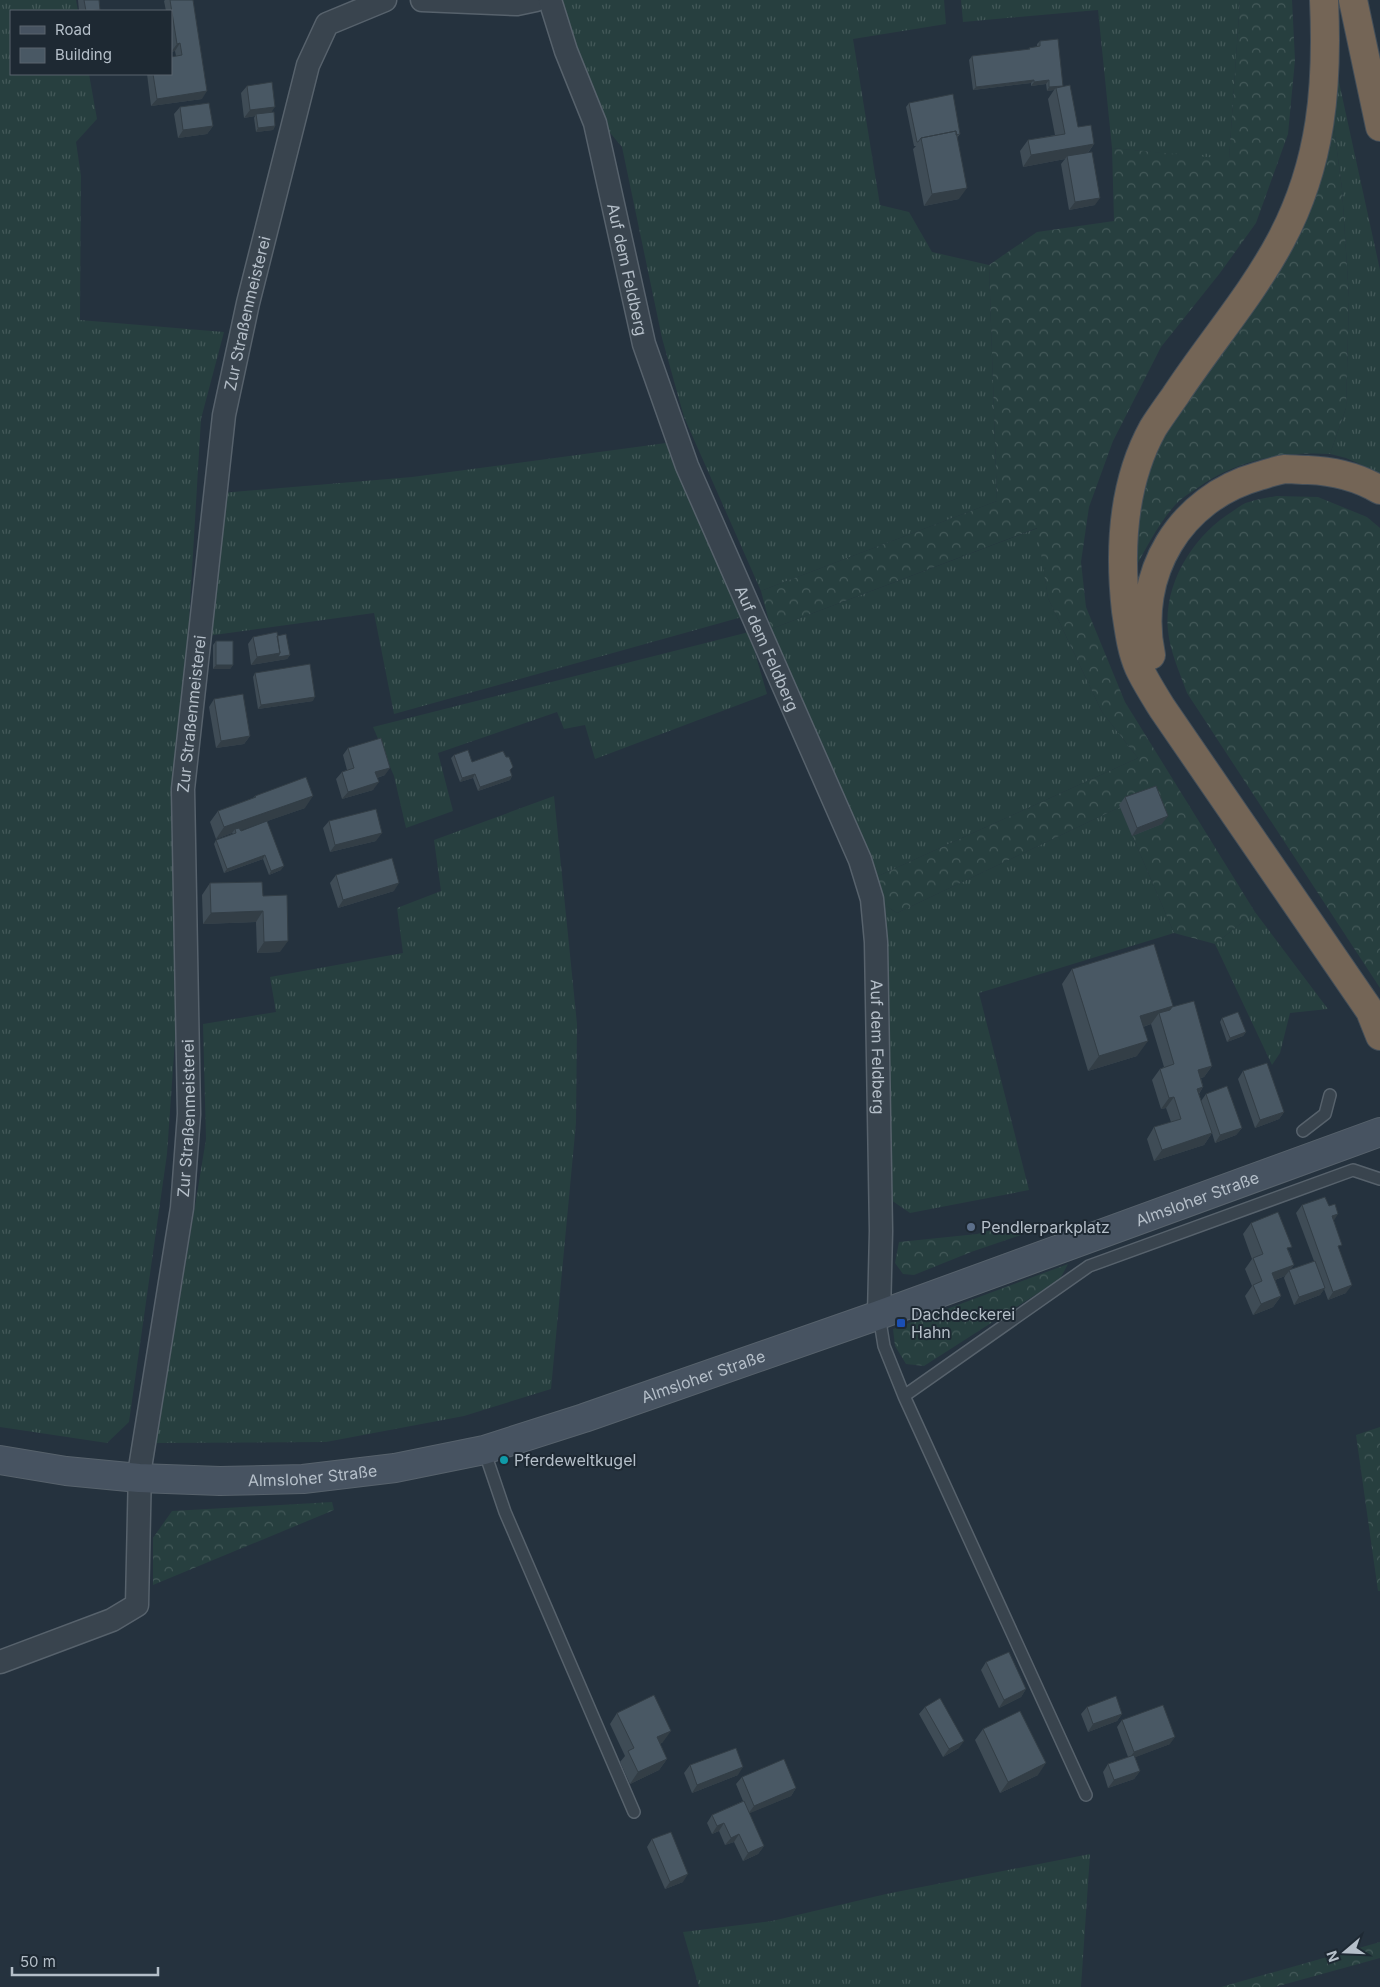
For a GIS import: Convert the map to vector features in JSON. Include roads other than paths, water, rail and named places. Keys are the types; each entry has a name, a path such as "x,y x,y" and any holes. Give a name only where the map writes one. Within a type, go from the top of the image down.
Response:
{"highway":[{"path":"1324,0 1326,70 1323,104 1317,141 1300,199 1281,240 1247,294 1153,428 1133,475 1125,516 1122,556 1128,624 1139,667 1162,708 1375,1016 1380,1036"},
{"path":"1353,0 1380,127"},
{"path":"1162,708 1148,641 1146,618 1149,594 1162,555 1181,525 1204,502 1239,482 1284,469 1327,471 1367,482 1380,490"}],"street":[{"name":"Zur Straßenmeisterei","path":"0,1662 112,1620 137,1605 139,1478 182,1208 189,1114 183,789 224,415 248,303 308,65 327,24 385,0"},
{"path":"422,0 517,4 536,0"},
{"name":"Auf dem Feldberg","path":"550,0 566,51 595,123 644,344 687,466 860,860 872,899 876,942 881,1231 880,1315"},
{"name":"Almsloher Straße","path":"0,1460 66,1471 139,1478 220,1481 304,1479 395,1468 484,1450 584,1418 880,1315 1380,1132"}],"lane":[{"path":"1303,1131 1325,1114 1330,1094"},
{"path":"904,1396 1089,1266 1353,1170 1380,1179"},
{"path":"880,1315 884,1346 904,1396 1086,1795"},
{"path":"484,1450 505,1512 634,1812"}],"place":[{"name":"Pendlerparkplatz","path":"971,1227"},
{"name":"Dachdeckerei Hahn","path":"901,1323"},
{"name":"Pferdeweltkugel","path":"504,1460"}]}
